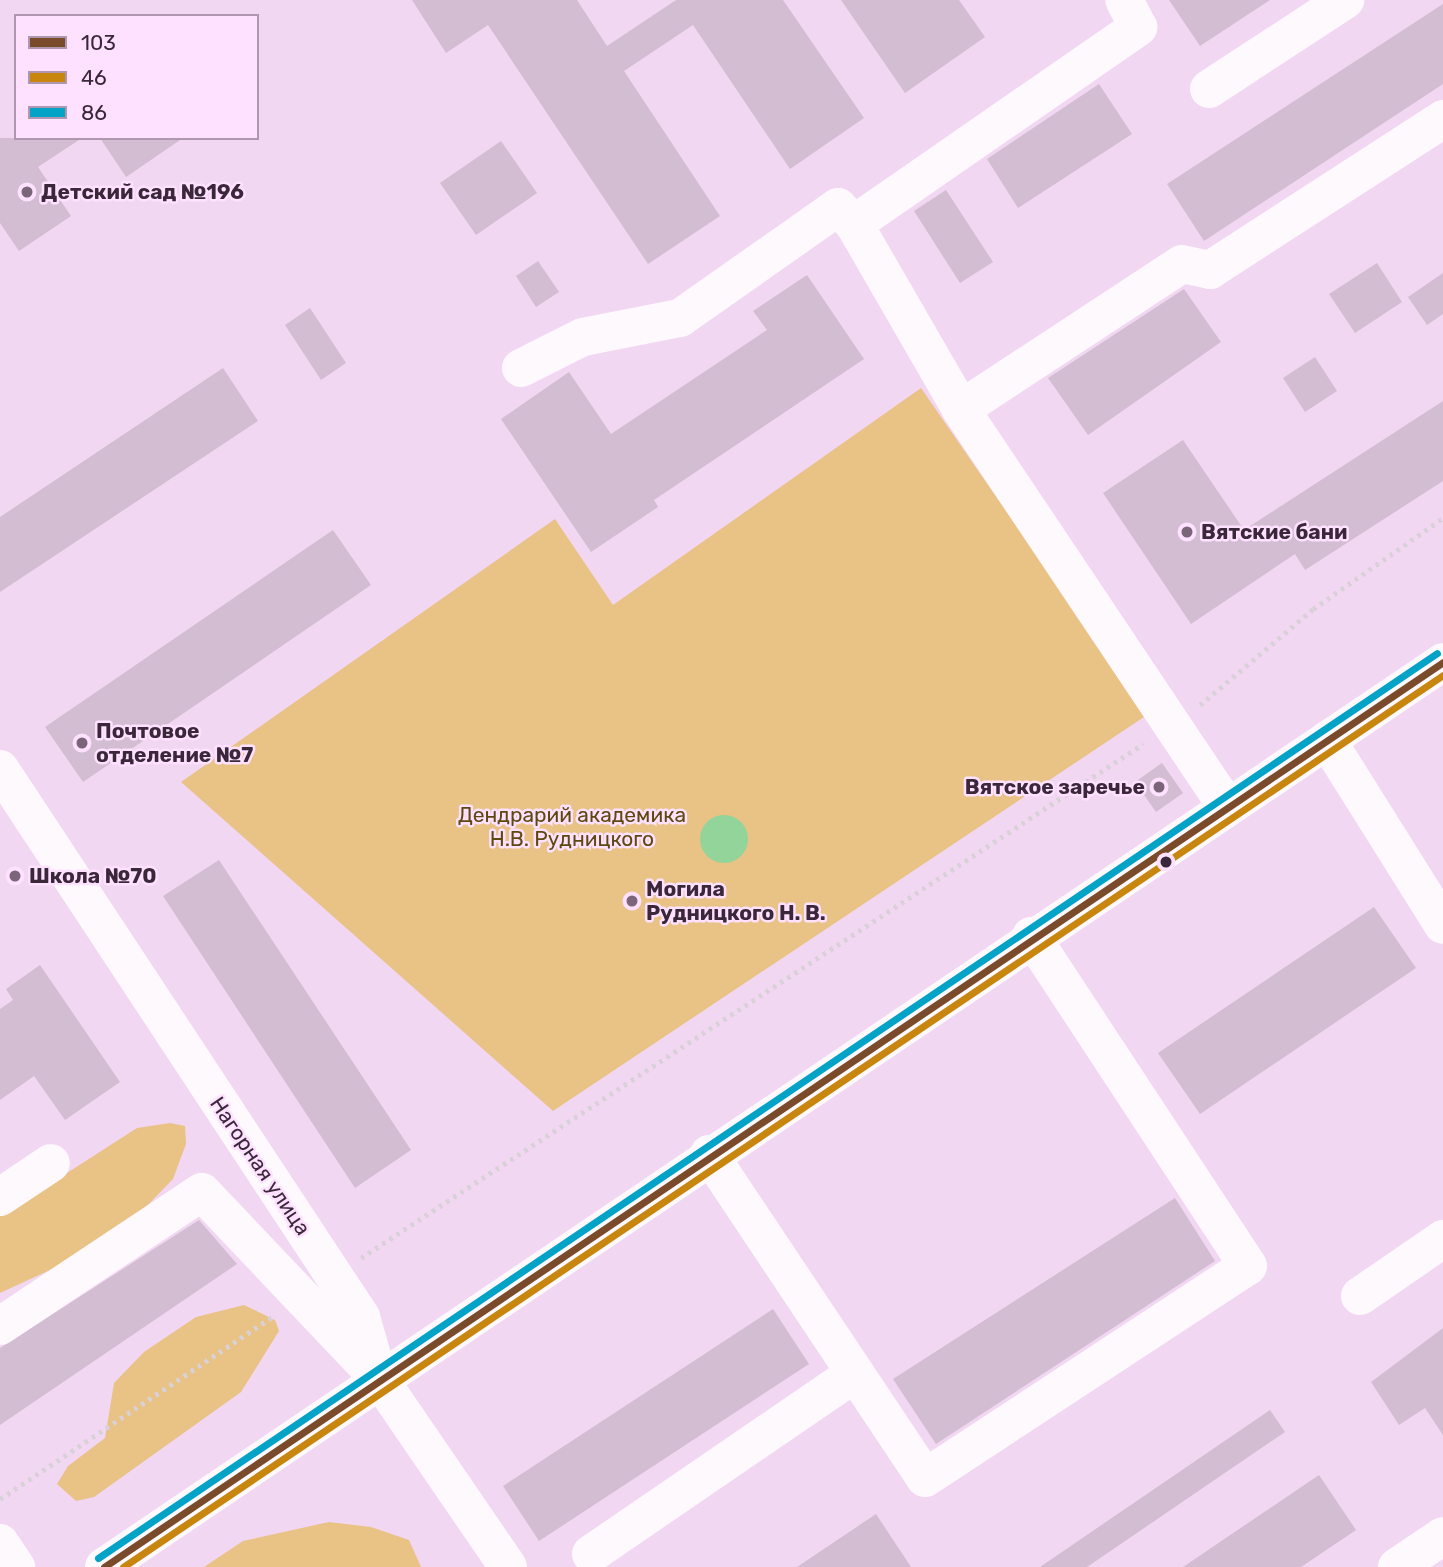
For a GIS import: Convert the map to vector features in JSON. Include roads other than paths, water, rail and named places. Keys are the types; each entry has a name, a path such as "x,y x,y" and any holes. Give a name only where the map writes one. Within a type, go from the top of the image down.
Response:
{"main road":[{"path":"854,224 1138,27 1124,0"},
{"path":"1209,89 1345,0"},
{"path":"961,409 1182,264 1210,270 1443,119"},
{"path":"521,368 583,337 680,318 838,207 854,224 961,409 1227,807"},
{"path":"104,1567 378,1377 1031,936 1443,662"},
{"path":"1327,740 1443,925"},
{"name":"Нагорная улица","path":"0,769 361,1317 378,1377 508,1567"},
{"path":"709,1154 925,1478 1248,1266 1031,936"},
{"path":"0,1197 51,1163"},
{"path":"0,1326 202,1192 378,1377"},
{"path":"1360,1296 1443,1239"},
{"path":"591,1554 855,1373"},
{"path":"1398,1567 1443,1536"},
{"path":"0,1543 16,1567"}],"place":[{"name":"Детский сад №196","path":"27,192"},
{"name":"Вятские бани","path":"1187,532"},
{"name":"Почтовое отделение №7","path":"82,743"},
{"name":"Вятское заречье","path":"1159,787"},
{"name":"Школа №70","path":"15,876"},
{"name":"Могила Рудницкого Н. В.","path":"632,901"}],"park label":[{"name":"Дендрарий академика Н.В. Рудницкого","path":"572,827"}]}
